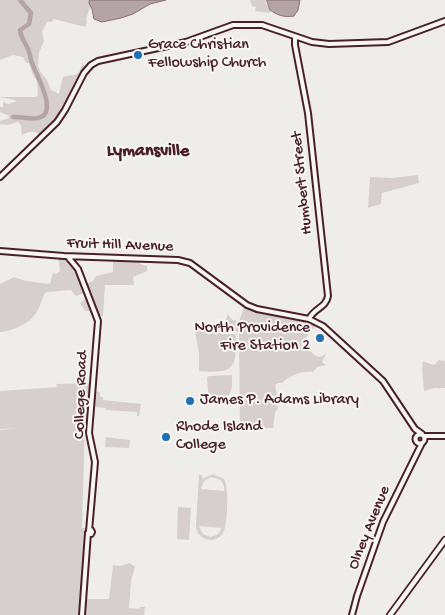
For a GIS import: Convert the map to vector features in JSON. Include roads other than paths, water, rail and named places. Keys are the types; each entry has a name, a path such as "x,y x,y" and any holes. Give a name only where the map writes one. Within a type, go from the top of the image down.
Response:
{"main road":[{"path":"390,615 445,540"}],"street":[{"path":"0,177 60,118 84,73 95,62 186,42 233,25 262,25 321,44 383,42 445,21"},
{"name":"Humbert Street","path":"296,36 295,45 309,125 328,296 325,304 313,312 309,319"},
{"name":"Fruit Hill Avenue","path":"0,251 68,257 183,260 207,275 247,305 257,309 309,319 326,328 383,381 423,438 445,436"},
{"name":"College Road","path":"68,257 78,268"},
{"name":"College Road","path":"78,257 78,268 98,321 89,433 95,462 82,615"},
{"name":"Fruit Hill Avenue","path":"415,429 415,438"},
{"path":"415,438 423,438"},
{"path":"415,438 417,442 423,438"},
{"name":"Olney Avenue","path":"415,438 416,453"},
{"name":"Olney Avenue","path":"352,615 383,522 423,438"}],"waterway":[{"path":"13,117 38,118 45,113 47,107 41,83 31,62 20,30 29,24 31,13 20,0"}],"place":[{"name":"Grace Christian Fellowship Church","path":"138,55"},
{"name":"North Providence Fire Station 2","path":"320,338"},
{"name":"James P. Adams Library","path":"190,401"},
{"name":"Rhode Island College","path":"166,437"}],"district":[{"name":"Lymansville","path":"148,152"}]}
